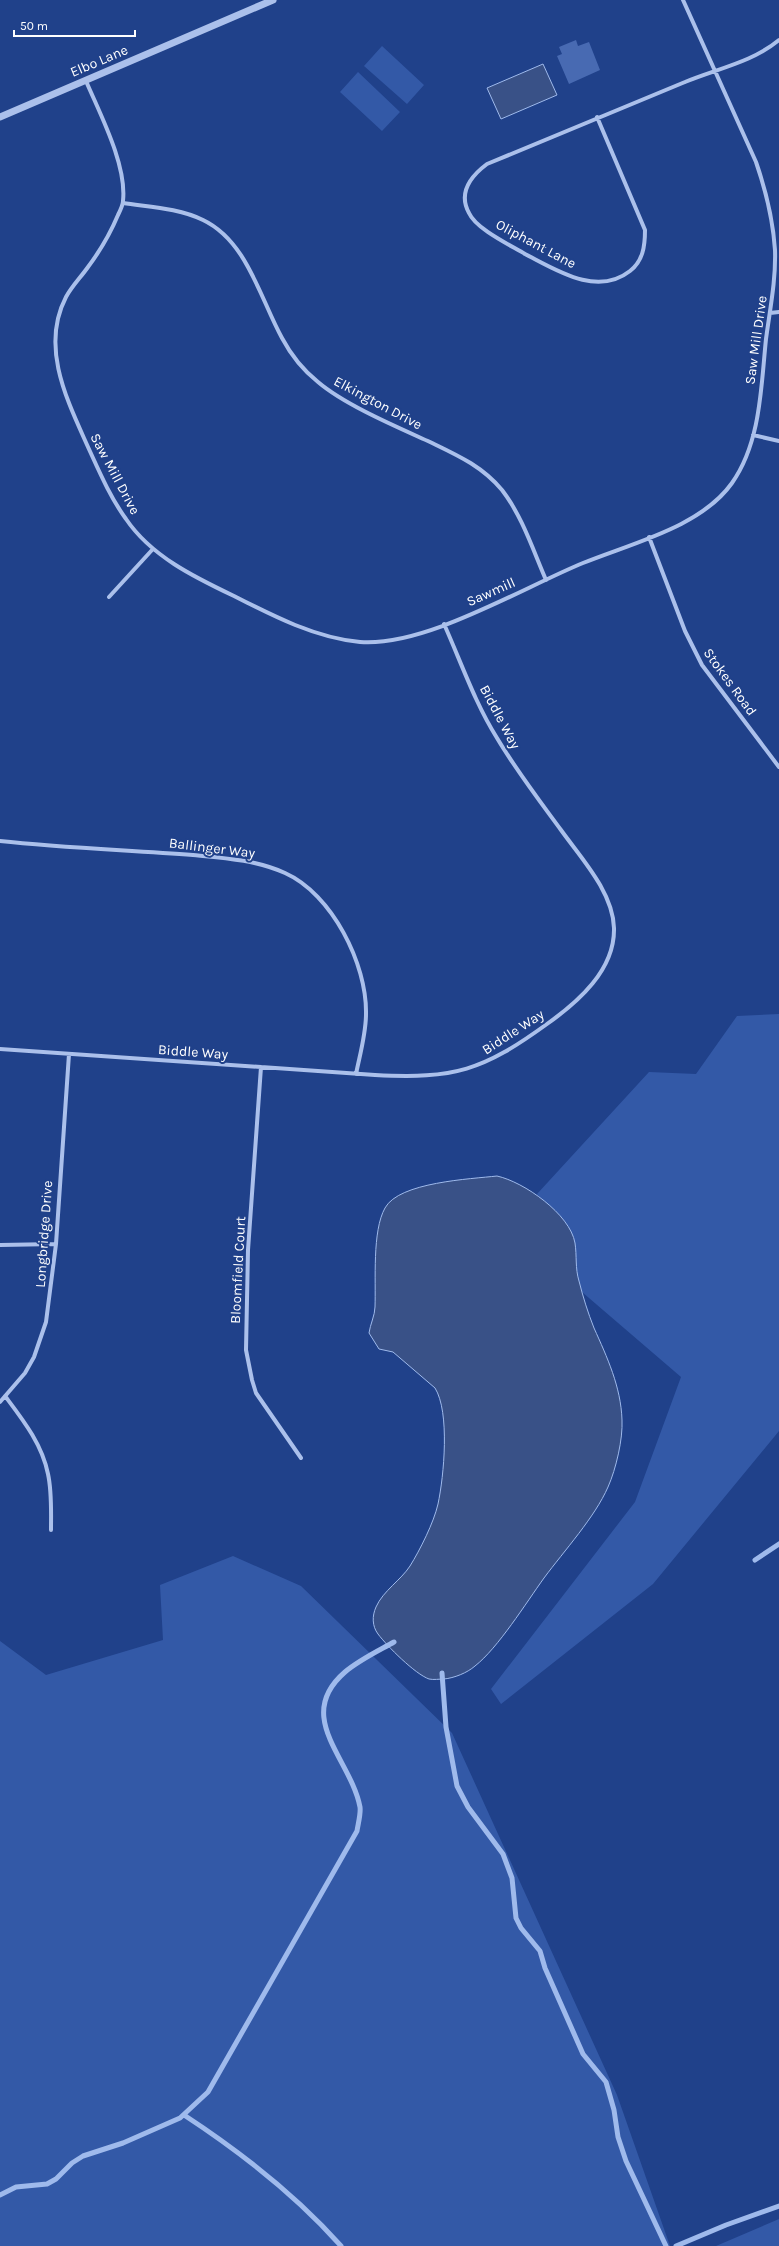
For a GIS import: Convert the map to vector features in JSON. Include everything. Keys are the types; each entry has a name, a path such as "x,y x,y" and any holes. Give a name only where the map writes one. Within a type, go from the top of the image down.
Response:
{"street":[{"name":"Elbo Lane","path":"0,117 273,0"},
{"name":"Saw Mill Drive","path":"546,580 684,522 720,498 733,482 744,464 753,435 770,312 775,252 769,207 756,162 683,0"},
{"name":"Oliphant Lane","path":"597,117 645,230 645,244 641,257 634,268 622,277 608,282 593,282 578,278 515,248 479,225 469,214 465,201 467,186 475,174 487,164 597,117 715,70 756,56 779,40"},
{"path":"86,81 118,162 123,202"},
{"name":"Saw Mill Drive","path":"123,202 114,225 98,254 67,296 60,312 55,349 57,367 69,404 102,478 134,531 152,550 218,589 256,607 335,638 379,642 400,639 444,624"},
{"name":"Elkington Drive","path":"123,202 188,214 203,220 217,229 241,255 282,339 305,370 335,394 464,458 482,471 502,490 511,503 546,580"},
{"path":"770,312 779,312"},
{"path":"753,435 779,441"},
{"name":"Stokes Road","path":"649,537 685,631 702,665 779,767"},
{"path":"110,597 152,550"},
{"name":"Sawmill","path":"444,624 546,580"},
{"name":"Biddle Way","path":"0,1049 356,1074 420,1077 466,1070 486,1062 522,1042 568,1007 595,980 606,965 613,947 613,922 611,910 603,893 496,736 444,624"},
{"name":"Ballinger Way","path":"0,841 145,850 241,860 286,873 312,892 333,916 342,930 357,966 364,988 366,1016 356,1074"},
{"name":"Longbridge Drive","path":"0,1402 25,1373 34,1356 46,1322 56,1244 69,1054"},
{"name":"Bloomfield Court","path":"261,1067 248,1250 246,1350 256,1393 301,1458"},
{"path":"0,1245 56,1244"},
{"path":"5,1396 29,1430 45,1462 50,1485 51,1530"}],"shaded area":[{"path":"382,46 424,85 407,104 364,66"},
{"path":"543,64 557,95 501,119 487,88"},
{"path":"358,72 400,112 382,131 340,92"},
{"path":"779,1014 779,1431 653,1584 501,1704 491,1689 635,1502 681,1377 582,1292 537,1194 649,1072 696,1074 737,1016"},
{"path":"497,1176 508,1179 520,1185 544,1201 564,1221 571,1232 575,1243 578,1276 584,1299 612,1372 619,1396 622,1420 621,1436 614,1472 608,1487 595,1510 579,1534 544,1578 502,1637 484,1658 468,1671 452,1678 429,1679 416,1672 394,1652 378,1634 373,1621 375,1610 379,1601 410,1566 430,1527 438,1504 444,1461 443,1412 440,1399 435,1388 393,1352 379,1349 369,1333 375,1310 376,1243 381,1218 385,1208 393,1199 405,1192 436,1183"},
{"path":"233,1556 301,1586 452,1733 617,2095 670,2246 0,2246 0,1641 46,1675 163,1640 160,1585"},
{"path":"779,2219 779,2246 716,2246"}],"building":[{"path":"576,40 578,46 589,42 600,70 569,84 557,56 562,54 559,47"}],"waterway":[{"path":"755,1560 779,1544"},
{"path":"0,2195 16,2187 47,2184 56,2179 72,2163 83,2156 123,2143 180,2118 208,2092 357,1831 360,1807 355,1789 330,1738 325,1722 324,1705 330,1689 350,1668 394,1642"},
{"path":"442,1673 446,1727 457,1786 468,1807 503,1854 512,1878 516,1918 521,1928 540,1951 545,1968 583,2054 606,2082 614,2110 618,2137 626,2161 666,2246"},
{"path":"184,2115 227,2144 267,2175 305,2209 341,2246"},
{"path":"676,2246 726,2225 779,2206"}]}
